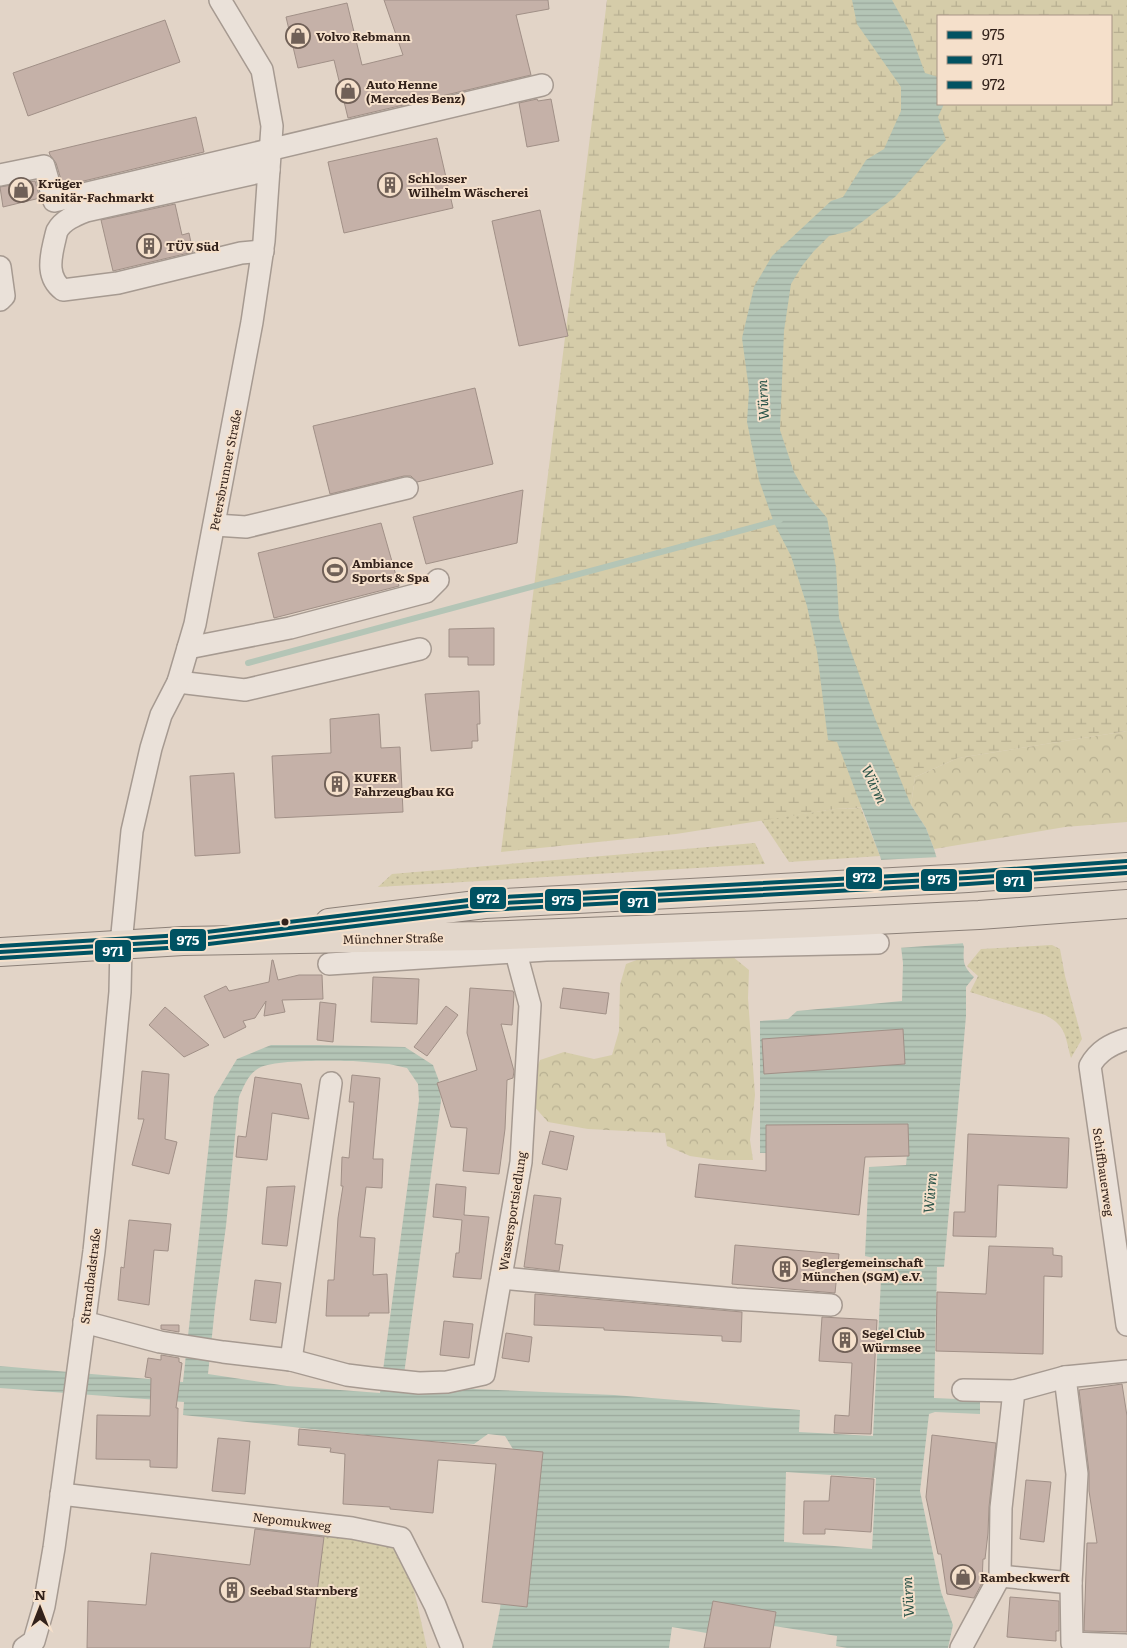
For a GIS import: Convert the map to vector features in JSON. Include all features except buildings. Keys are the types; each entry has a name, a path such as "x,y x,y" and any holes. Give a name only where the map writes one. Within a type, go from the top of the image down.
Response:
{"main road":[{"name":"Münchner Straße","path":"183,940 485,904 968,878 1127,867"},
{"name":"Münchner Straße","path":"0,952 183,940 874,932 979,914 1127,904"}],"street":[{"name":"Petersbrunner Straße","path":"121,944 132,831 151,748 161,715 178,682 195,624 252,322 263,251 272,126 262,70 223,1"},
{"path":"0,175 44,166 54,201 542,85"},
{"path":"263,251 241,253 118,283 63,290 57,285 51,270 51,255 57,231 68,219 86,211 269,170"},
{"path":"0,267 4,296 0,300"},
{"path":"214,525 246,527 407,488"},
{"path":"188,648 290,628 426,592 438,580"},
{"path":"178,682 244,690 420,649"},
{"path":"329,964 874,932"},
{"name":"Strandbadstraße","path":"24,1648 34,1641 44,1606 79,1366 95,1242 112,1077 120,992 121,944"},
{"name":"Wassersportsiedlung","path":"291,1360 348,1375 420,1383 447,1382 484,1374 521,1162 530,1005 516,952"},
{"name":"Schiffbauerweg","path":"1127,1039 1114,1043 1096,1056 1090,1066 1123,1275 1127,1325"},
{"path":"84,1322 160,1342 291,1360 331,1083"},
{"path":"501,1278 736,1299 831,1305"},
{"path":"963,1390 1014,1391 1065,1377 1127,1371"},
{"path":"1065,1377 1077,1474 1071,1583 1072,1643 1125,1645"},
{"path":"961,1648 1000,1576 1001,1508 1014,1391"},
{"name":"Nepomukweg","path":"61,1494 352,1528 401,1538 435,1605 452,1648"},
{"path":"1000,1576 1071,1583"}],"green space":[{"path":"607,0 1127,0 1127,731 958,758 915,777 911,805 835,809 676,834 501,852"},
{"path":"1127,731 1127,822 1065,827 934,849 926,828 911,805 915,777 958,758"},
{"path":"861,808 880,856 789,862 761,820 835,809"},
{"path":"755,843 765,864 378,887 392,874"},
{"path":"1052,945 1060,949 1065,976 1082,1039 1071,1058 1064,1033 1058,1023 1052,1019 1045,1015 970,992 978,976 967,966 981,949"},
{"path":"727,952 749,970 748,998 755,1095 750,1140 753,1160 717,1160 690,1156 667,1146 665,1133 588,1129 548,1122 531,1103 531,1082 540,1060 564,1052 594,1059 612,1055 619,1031 620,985 626,964 655,953"},
{"path":"324,1536 396,1546 411,1576 427,1648 310,1648"}],"water":[{"name":"Würm","path":"852,0 892,0 910,32 925,73 937,77 937,105 944,105 938,117 946,140 895,197 850,231 829,236 802,266 791,284 784,331 780,430 794,472 806,493 827,518 836,567 839,618 874,716 911,805 926,828 934,849 964,947 964,964 974,977 966,987 966,1016 944,1267 937,1267 934,1398 980,1400 980,1414 935,1412 929,1414 920,1491 941,1592 953,1625 948,1648 847,1648 836,1646 837,1636 774,1626 770,1644 672,1627 669,1648 492,1648 500,1609 516,1454 505,1436 488,1434 474,1444 412,1440 183,1415 184,1402 0,1388 0,1366 183,1382 214,1097 237,1059 271,1045 405,1047 433,1065 439,1081 441,1101 402,1389 442,1391 473,1389 614,1395 800,1410 799,1432 873,1436 882,1260 865,1256 869,1167 906,1165 907,1155 760,1153 760,1021 788,1019 797,1011 902,1001 903,963 897,914 880,856 837,742 828,740 817,652 807,606 791,556 774,523 759,480 747,422 749,390 742,338 754,287 772,256 831,201 843,197 866,160 884,149 901,111 901,87 857,24","holes":["353,1061 389,1064 407,1068 418,1084 419,1100 380,1393 287,1386 208,1374 239,1097 247,1081 259,1068 278,1063","786,1472 876,1478 872,1549 784,1542"]}],"pier":[{"path":"940,857 966,943 898,948 894,914 878,860"}],"waterway":[{"path":"248,663 780,520"}],"transit line":[{"name":"972","path":"0,946 182,935 485,898 968,872 1127,861"},
{"name":"975","path":"0,952 183,941 485,904 968,878 1127,867"},
{"name":"971","path":"0,958 184,947 486,910 968,884 1127,873"}],"place":[{"name":"Volvo Rebmann","path":"298,36"},
{"name":"Auto Henne (Mercedes Benz)","path":"348,91"},
{"name":"Schlosser Wilhelm Wäscherei","path":"390,185"},
{"name":"Krüger Sanitär-Fachmarkt","path":"21,190"},
{"name":"TÜV Süd","path":"149,246"},
{"name":"Ambiance Sports & Spa","path":"335,570"},
{"name":"KUFER Fahrzeugbau KG","path":"337,784"},
{"name":"Seglergemeinschaft München (SGM) e.V.","path":"785,1269"},
{"name":"Segel Club Würmsee","path":"845,1340"},
{"name":"Rambeckwerft","path":"963,1577"},
{"name":"Seebad Starnberg","path":"232,1590"}]}
